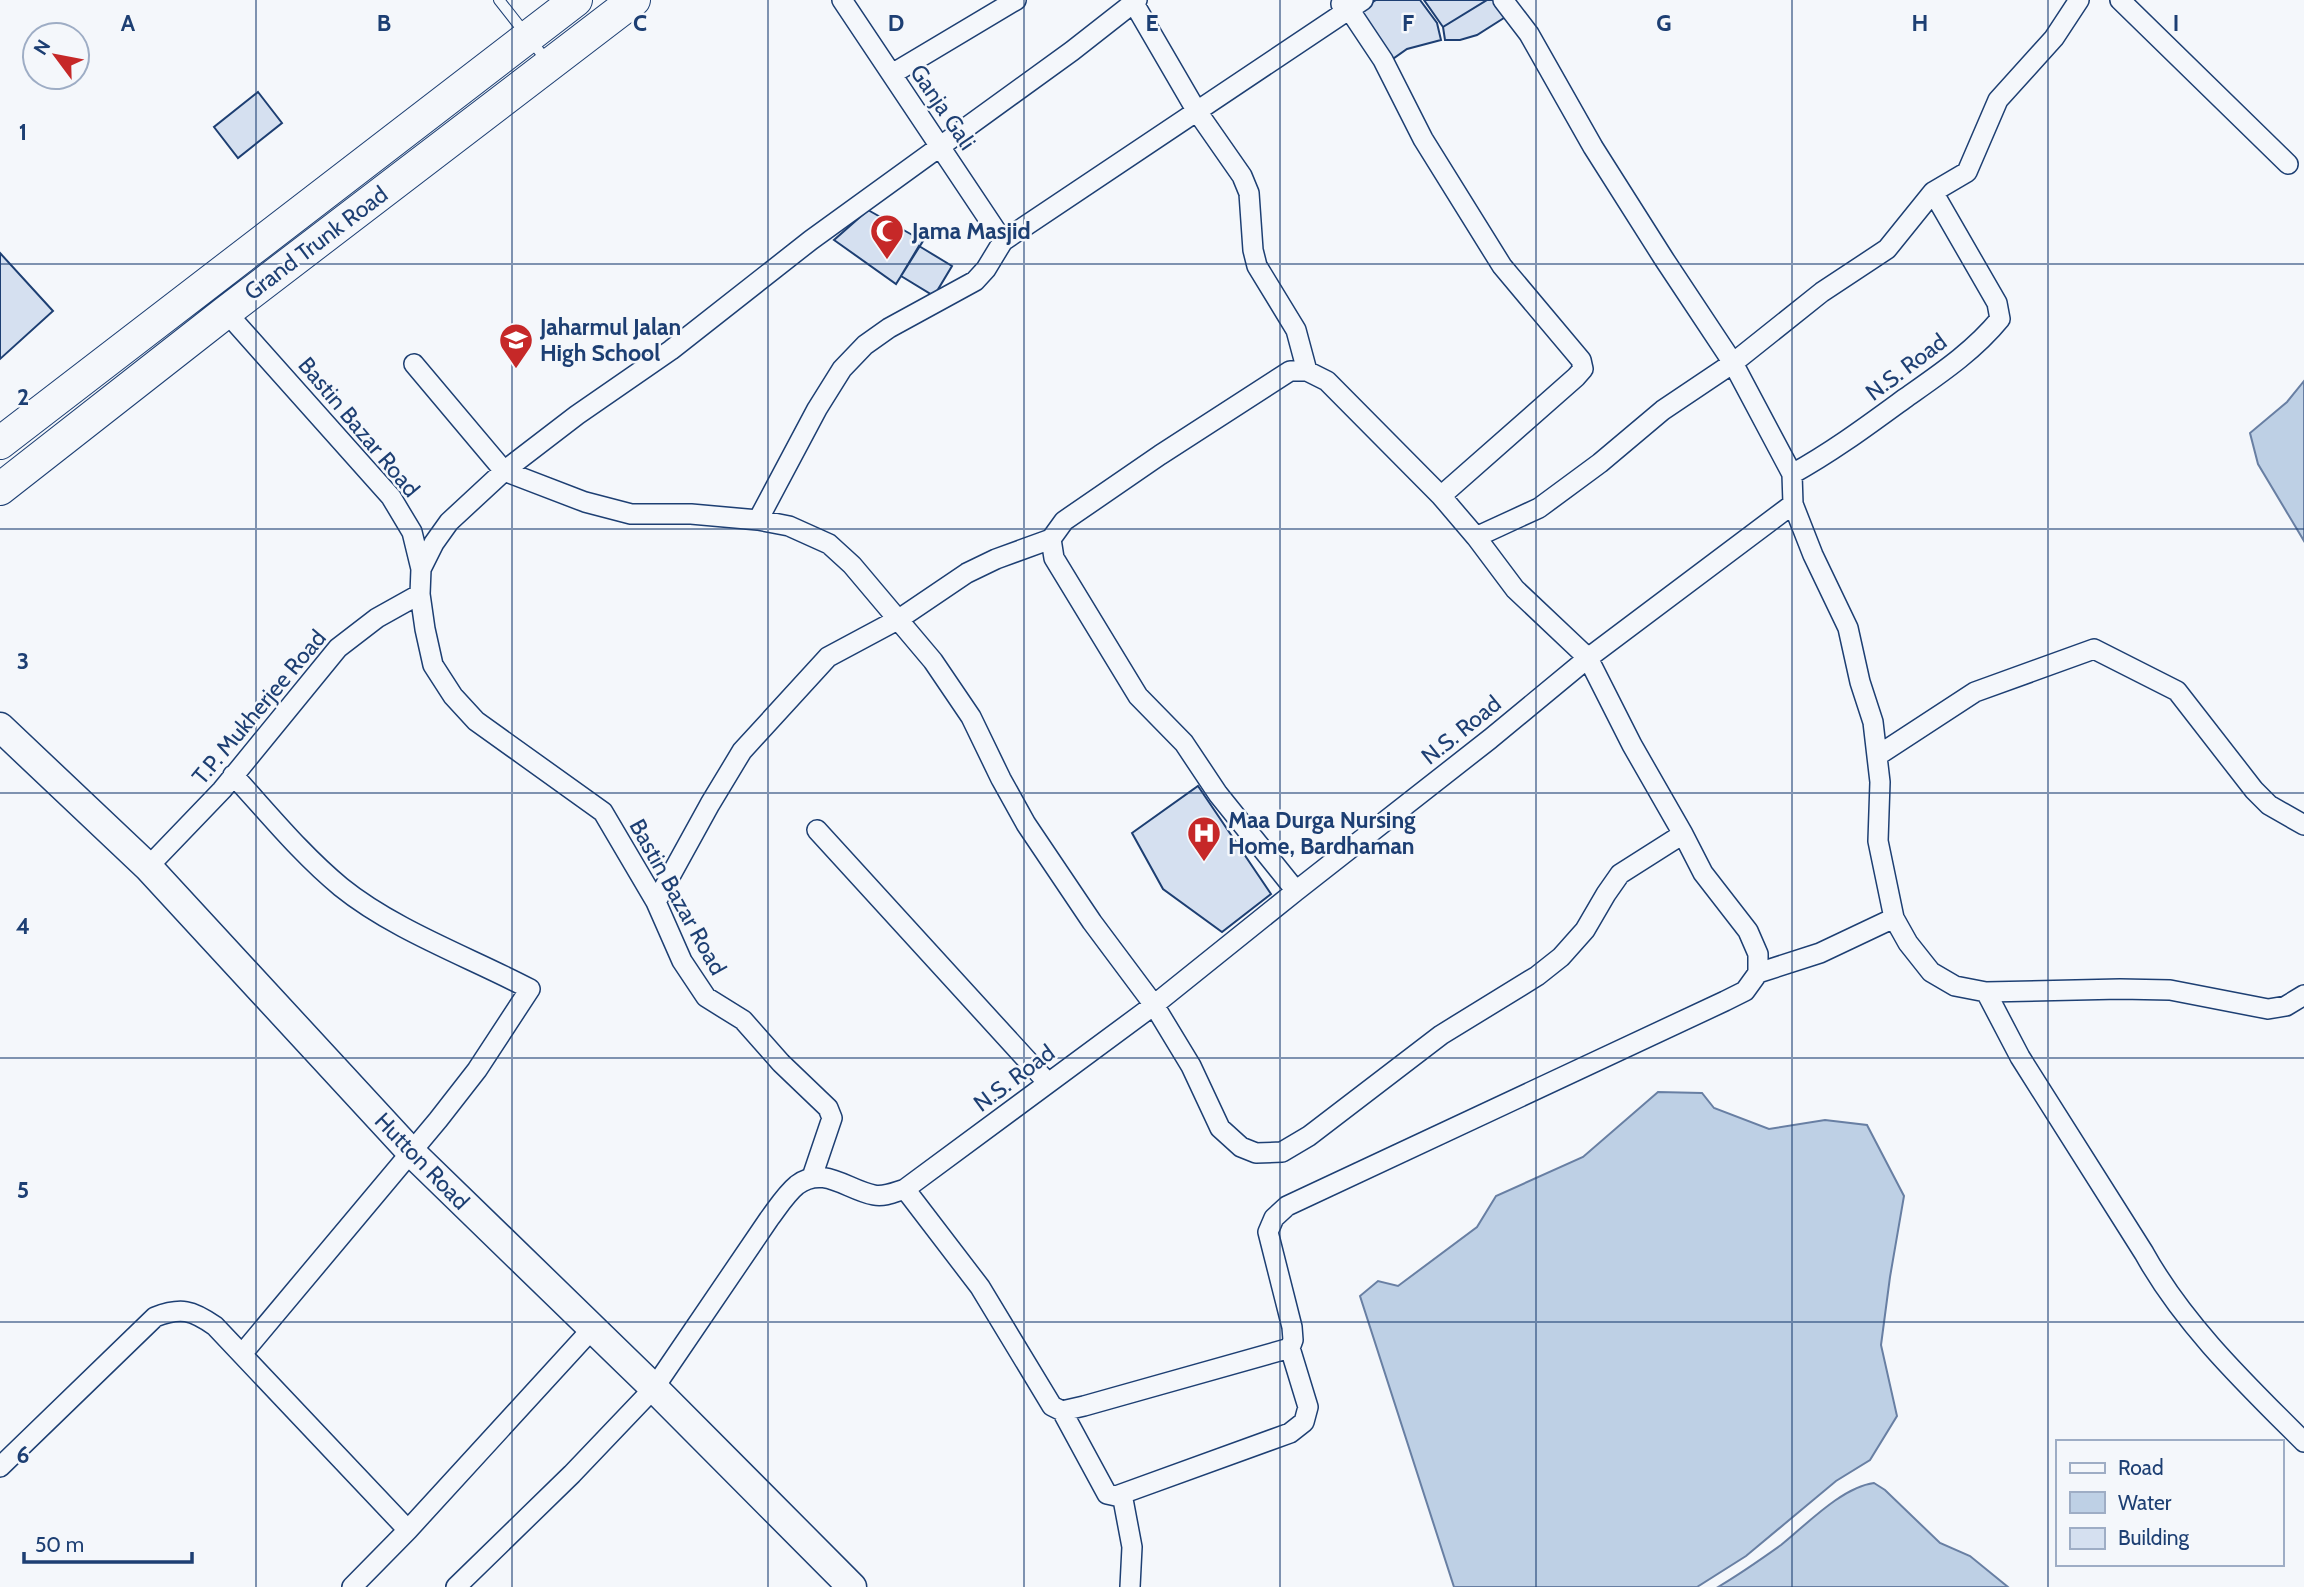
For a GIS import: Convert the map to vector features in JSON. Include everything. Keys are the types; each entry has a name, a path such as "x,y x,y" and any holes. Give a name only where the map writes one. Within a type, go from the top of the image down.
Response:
{"main road":[{"path":"0,443 576,0"},
{"name":"Grand Trunk Road","path":"0,489 226,312 634,0"}],"street":[{"name":"Ganja Gali","path":"842,0 1003,241"},
{"path":"891,74 1016,0"},
{"path":"1503,0 1528,34 1593,147 1732,363 1792,474 1793,504 1847,628 1873,722 1880,782 1878,841 1894,918 1908,943 1931,972 1955,986 1986,992 2170,990 2268,1009 2286,1006 2304,995"},
{"path":"1476,537 1539,508 1600,463 1663,410 1732,363 1822,292 1887,249 1933,192 1967,172 1998,100 2054,38 2079,0"},
{"path":"2120,0 2288,164"},
{"path":"421,569 434,543 449,522 504,471 577,415 670,350 811,240 1072,51 1134,1 1196,110 1242,176 1249,193 1252,250 1257,266 1296,330 1307,371"},
{"path":"758,520 842,369 865,345 889,328 975,281 986,269 1003,241 1350,3 1383,60 1423,139 1502,266 1581,360 1583,369 1497,449 1441,496"},
{"name":"N.S. Road","path":"1792,474 1829,453 1958,360 2000,319 1997,303 1933,192"},
{"name":"Bastin Bazar Road","path":"226,312 391,497 412,532 421,569 419,594 433,666 453,696 476,721 603,812 656,902 682,961 706,997 743,1020 781,1063 828,1108 832,1118 812,1177"},
{"path":"414,364 504,471 585,502 631,513 691,514 758,520 789,526 830,544 852,565 933,661 971,717 1026,824 1092,922 1154,1006 1191,1066 1220,1128 1241,1147 1256,1153 1282,1152 1309,1136 1441,1035 1537,976 1553,964 1585,930 1620,874 1683,834"},
{"path":"656,902 742,751 828,657 899,619 967,573 1051,539 1064,520 1171,448 1290,371 1307,371 1326,381 1441,496 1515,589 1588,658 1632,745 1703,873 1748,931 1758,954 1758,972 1745,990 1725,1001 1287,1206 1274,1218 1268,1232 1292,1327 1293,1340 1290,1348 1308,1407 1304,1422 1290,1433 1116,1496 1107,1494 1062,1411 1052,1406 980,1287 905,1189"},
{"name":"N.S. Road","path":"812,1177 826,1177 873,1195 887,1195 905,1189 1154,1006 1490,740 1588,658 1793,504"},
{"path":"1051,539 1054,558 1138,696 1184,743 1217,793 1296,891"},
{"name":"T.P. Mukherjee Road","path":"148,867 215,798 338,648 377,618 419,594"},
{"path":"1877,756 1975,692 2094,649 2176,691 2254,790 2269,805 2304,825"},
{"name":"Hutton Road","path":"0,727 148,867 411,1152 654,1388 852,1587"},
{"path":"233,775 311,860 342,888 380,914 530,989 477,1070 242,1354"},
{"path":"817,830 1048,1083"},
{"path":"1758,972 1819,953 1894,918"},
{"path":"1986,992 2020,1057 2144,1252 2162,1285 2242,1381 2304,1442"},
{"path":"456,1587 572,1474 654,1388 781,1203 798,1185 812,1177"},
{"path":"0,1467 155,1317 173,1310 197,1314 215,1326 408,1530"},
{"path":"352,1587 408,1530 592,1329"},
{"path":"1062,1411 1290,1348"},
{"path":"1122,1494 1132,1547 1130,1587"}],"lane":[{"path":"499,0 550,64"}],"water":[{"path":"2304,381 2304,541 2258,464 2250,433 2287,402"},
{"path":"1658,1092 1702,1093 1714,1108 1769,1129 1825,1120 1867,1125 1904,1196 1881,1345 1897,1416 1870,1460 1836,1481 1746,1556 1697,1587 1454,1587 1360,1296 1378,1281 1398,1286 1477,1227 1496,1196 1583,1157"},
{"path":"1874,1483 1885,1490 1940,1543 1970,1556 2008,1587 1718,1587 1781,1545 1837,1499"}],"building":[{"path":"1376,0 1420,0 1437,23 1441,40 1407,49 1387,63 1354,14"},
{"path":"1424,0 1487,0 1443,27"},
{"path":"1487,0 1497,0 1507,16 1477,35 1460,40 1445,40 1443,27"},
{"path":"258,92 282,123 238,158 214,127"},
{"name":"Jama Masjid","path":"868,210 923,241 896,284 834,240"},
{"path":"919,246 952,266 934,296 901,276"},
{"path":"0,253 53,311 0,359"},
{"path":"1198,786 1271,894 1222,932 1163,889 1132,833"}],"place":[{"name":"Jama Masjid","path":"887,261"},
{"name":"Jaharmul Jalan High School","path":"516,370"},
{"name":"Maa Durga Nursing Home, Bardhaman","path":"1204,863"}]}
